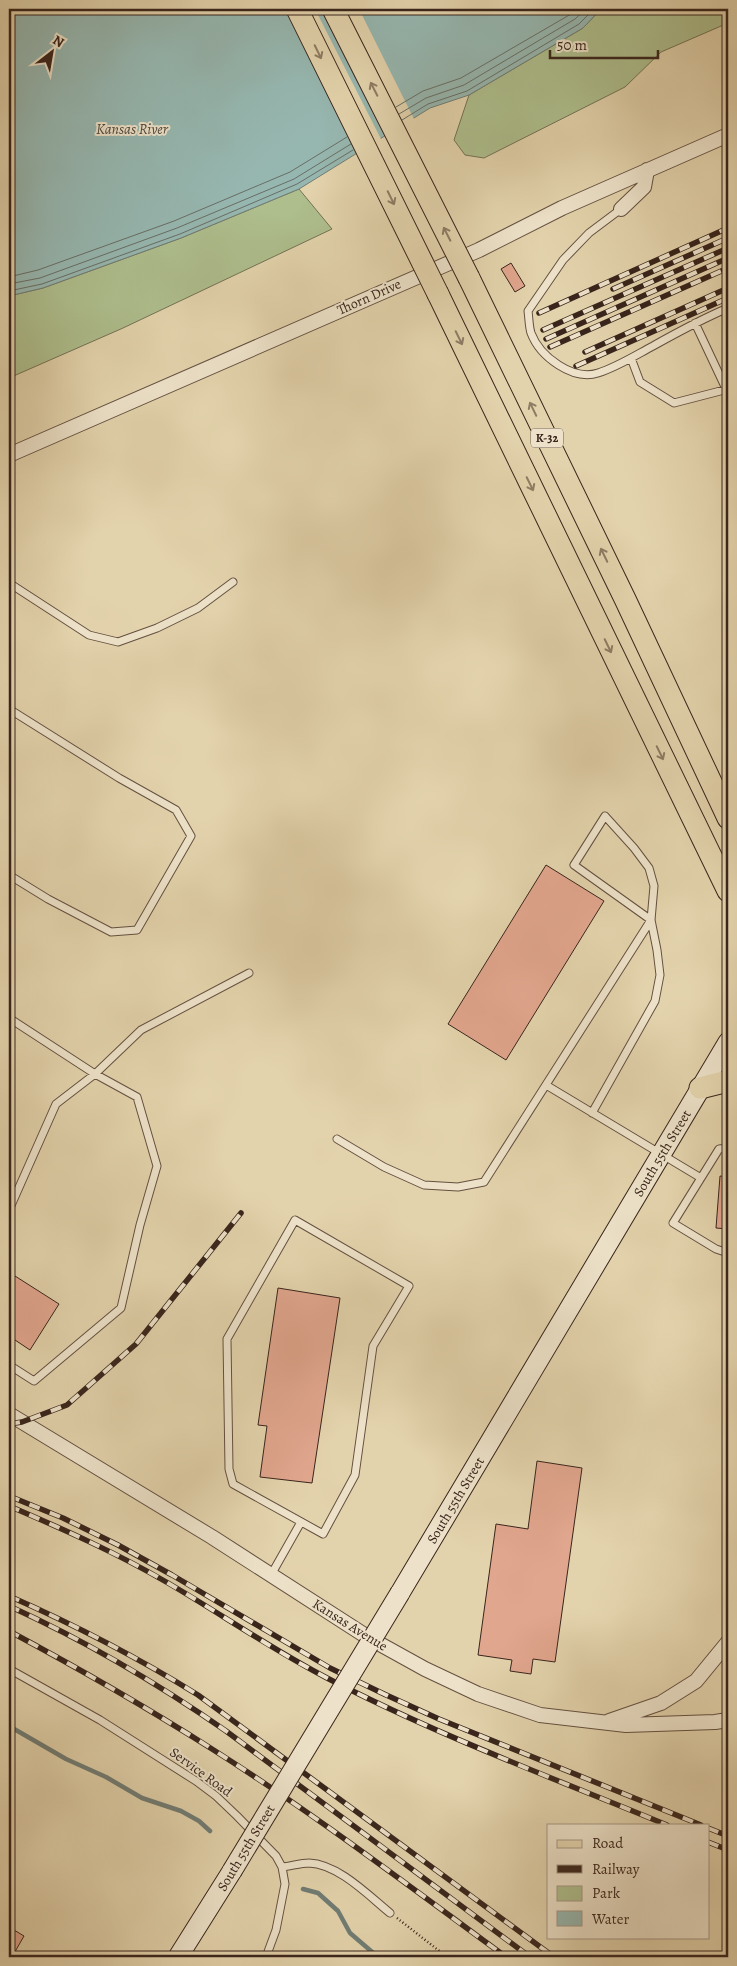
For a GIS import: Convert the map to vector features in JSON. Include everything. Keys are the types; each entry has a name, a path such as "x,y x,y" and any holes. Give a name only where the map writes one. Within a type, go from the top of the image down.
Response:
{"main road":[{"name":"K-32","path":"297,9 438,294 728,891"},
{"name":"K-32","path":"333,9 468,278 625,599 728,818"},
{"path":"700,759 728,797"},
{"name":"South 55th Street","path":"178,1957 400,1593 728,1042"},
{"path":"700,1088 728,1081"}],"street":[{"name":"Thorn Drive","path":"9,455 478,250 562,208 728,135"},
{"path":"621,209 644,187 646,170"},
{"name":"Kansas Avenue","path":"9,1414 271,1575 369,1638 425,1669 478,1694 540,1715 626,1725 728,1720"},
{"path":"606,1722 661,1703 696,1681 728,1642"}],"lane":[{"path":"621,209 589,233 563,260 528,311 531,333 541,349 553,360 574,374 597,374 728,308"},
{"path":"631,358 640,382 674,403 727,391 695,323"},
{"path":"9,583 89,635 118,642 157,628 198,608 233,582"},
{"path":"9,709 119,778 176,810 191,836 137,930 111,932 48,899 9,875"},
{"path":"592,1113 655,1001 660,975 658,950 651,920 654,886 649,868 605,816 574,865 651,920"},
{"path":"337,1139 384,1167 424,1185 458,1187 484,1182 651,920"},
{"path":"9,1210 56,1104 95,1074 142,1030 250,973"},
{"path":"9,1018 95,1074 137,1097 157,1166 140,1225 121,1308 34,1381 9,1365"},
{"path":"546,1085 701,1178"},
{"path":"728,1148 719,1149 673,1223 716,1249 728,1253"},
{"path":"295,1220 409,1286 373,1346 355,1475 323,1534 301,1522 233,1484 229,1469 227,1339 295,1220"},
{"path":"271,1575 301,1522"},
{"name":"Service Road","path":"9,1669 100,1720 196,1781 216,1796 237,1816 276,1856 282,1867"},
{"path":"266,1957 276,1930 285,1884 282,1867 308,1863 327,1866 342,1875 390,1913"}],"path":[{"path":"390,1913 447,1957"}],"green space":[{"path":"601,9 728,9 728,23 661,52 625,87 484,158 465,155 454,140 469,95 583,28"},
{"path":"299,189 332,229 123,328 9,378 9,296 43,288 181,238"}],"water":[{"name":"Kansas River","path":"9,9 601,9 583,28 469,95 430,108 299,189 181,238 43,288 9,296"}],"pier":[{"path":"286,9 315,9 382,141 359,155"},
{"path":"325,9 359,9 415,121 389,136"}],"building":[{"path":"511,263 525,286 515,292 501,269"},
{"path":"546,865 604,901 506,1060 448,1024"},
{"path":"720,1176 728,1177 728,1229 716,1228"},
{"path":"15,1276 59,1304 30,1350 9,1336 9,1285"},
{"path":"278,1288 340,1298 312,1483 260,1477 267,1426 258,1425"},
{"path":"537,1461 582,1468 555,1662 533,1659 531,1674 510,1671 512,1660 478,1655 496,1524 528,1529"},
{"path":"9,1927 24,1936 12,1957 9,1957"}],"waterway":[{"path":"9,1726 66,1759 106,1777 142,1798 181,1811 199,1821 210,1831"},
{"path":"303,1889 318,1893 338,1911 350,1933 378,1957"}],"railway":[{"path":"539,313 728,228"},
{"path":"613,289 728,238"},
{"path":"543,330 728,248"},
{"path":"546,339 728,258"},
{"path":"550,347 728,268"},
{"path":"585,352 728,288"},
{"path":"576,366 728,298"},
{"path":"9,1424 22,1422 67,1405 136,1344 241,1213"},
{"path":"9,1496 63,1518 118,1545 330,1668 384,1694 439,1719 699,1824"},
{"path":"9,1506 70,1533 149,1572 287,1656 369,1699 496,1755 665,1824"},
{"path":"9,1596 105,1642 198,1695 554,1957"},
{"path":"9,1606 93,1648 200,1713 530,1957"},
{"path":"9,1631 137,1703 250,1773 361,1850 506,1957"},
{"path":"710,1829 728,1836"},
{"path":"710,1843 728,1850"}]}
